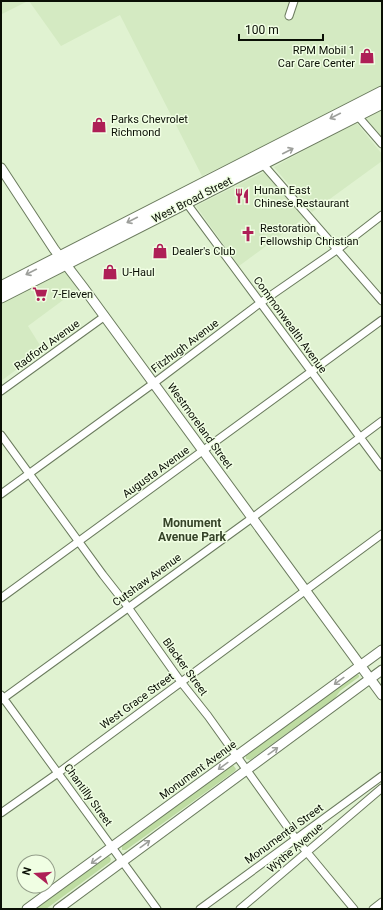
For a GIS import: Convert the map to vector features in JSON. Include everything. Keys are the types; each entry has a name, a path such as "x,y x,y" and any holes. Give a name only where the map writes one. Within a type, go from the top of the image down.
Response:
{"main road":[{"name":"West Broad Street","path":"355,112 382,92"},
{"name":"West Broad Street","path":"1,287 63,260 355,112 382,103"},
{"name":"West Broad Street","path":"1,297 63,260"}],"street":[{"path":"289,16 294,1"},
{"path":"355,112 382,144"},
{"path":"260,160 382,301"},
{"name":"Westmoreland Street","path":"1,168 63,260 382,695"},
{"name":"Commonwealth Avenue","path":"184,199 382,467"},
{"name":"Fitzhugh Avenue","path":"1,494 154,383 260,303 338,249 382,215"},
{"name":"Radford Avenue","path":"1,391 105,316"},
{"name":"Augusta Avenue","path":"1,598 382,320"},
{"name":"Cutshaw Avenue","path":"2,697 252,518 382,421"},
{"name":"Blacker Street","path":"1,435 208,716 296,839 354,909"},
{"name":"West Grace Street","path":"1,813 58,773 382,534"},
{"name":"Monument Avenue","path":"27,909 382,650"},
{"path":"58,909 382,670"},
{"name":"Chantilly Street","path":"2,697 157,909"},
{"name":"Monumental Street","path":"200,909 382,776"},
{"name":"Wythe Avenue","path":"240,909 382,788"},
{"path":"374,909 382,902"}],"shaded area":[{"path":"1,1 28,1 2,14"},
{"path":"29,1 382,1 382,90 202,176 120,15 61,46"},
{"path":"382,110 382,138 365,118"},
{"path":"356,122 382,154 382,161 312,212 274,167"},
{"path":"264,172 304,218 239,266 196,206"},
{"path":"65,269 78,289 28,326 43,350 1,381 1,302"},
{"path":"356,674 359,675 359,677 340,691 335,698 253,758 250,760 246,759 246,755"},
{"path":"233,765 236,769 235,771 126,850 122,850 122,845"},
{"path":"109,856 111,859 110,862 46,909 34,909"}],"place":[{"name":"RPM Mobil 1 Car Care Center","path":"367,56"},
{"name":"Parks Chevrolet Richmond","path":"99,125"},
{"name":"Hunan East Chinese Restaurant","path":"242,196"},
{"name":"Restoration Fellowship Christian","path":"248,234"},
{"name":"Dealer's Club","path":"160,251"},
{"name":"U-Haul","path":"110,272"},
{"name":"7-Eleven","path":"40,294"}],"district":[{"name":"Monument Avenue Park","path":"192,530"}]}
